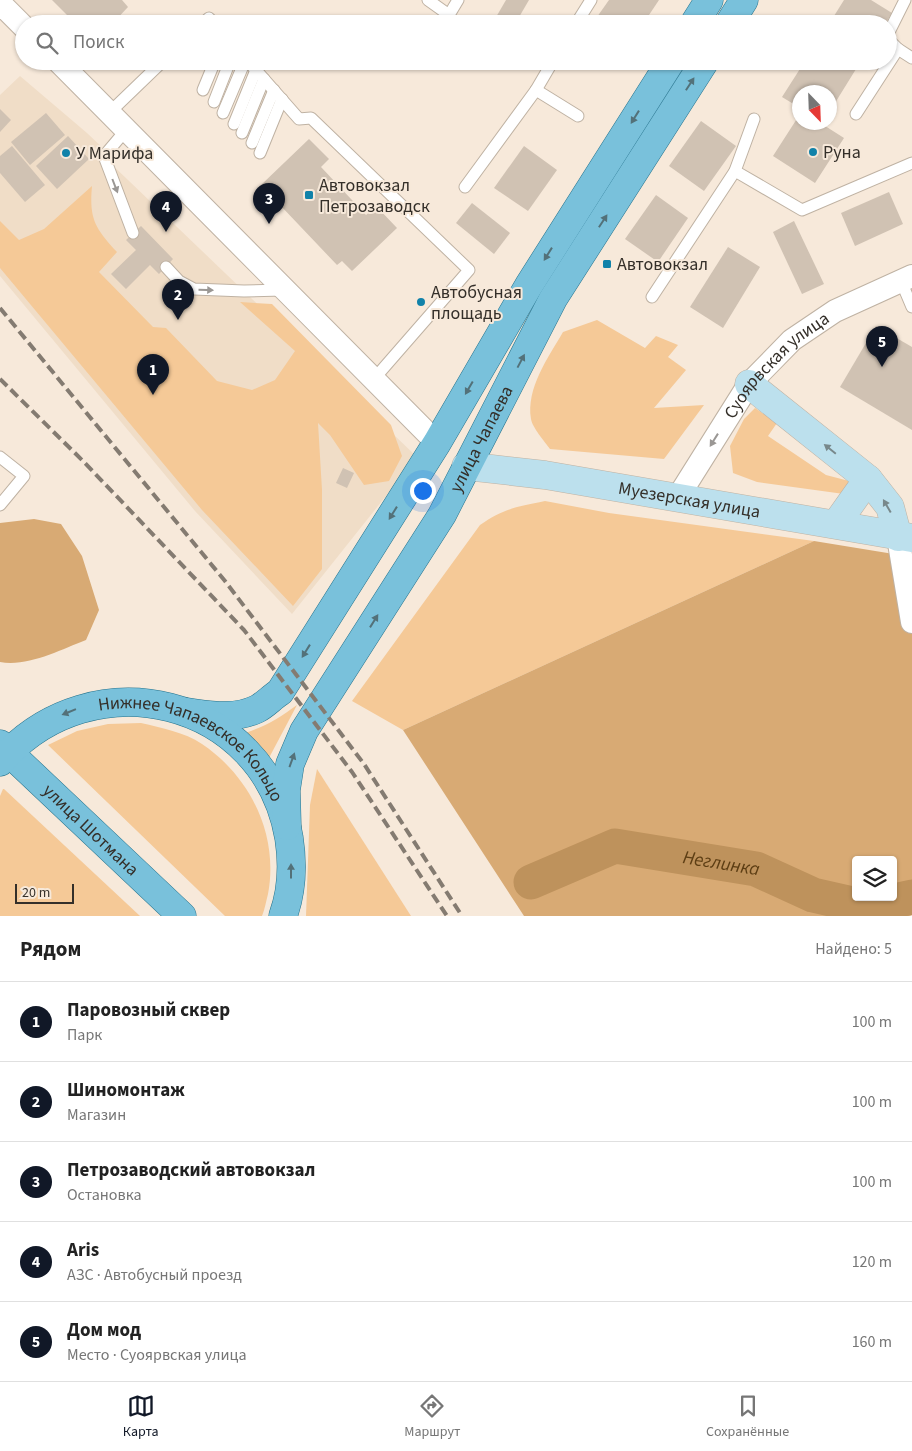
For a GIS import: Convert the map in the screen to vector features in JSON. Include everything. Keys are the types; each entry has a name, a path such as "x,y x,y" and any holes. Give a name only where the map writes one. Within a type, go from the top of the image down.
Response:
{"main road":[{"path":"700,15 709,0"},
{"path":"735,15 744,0"},
{"name":"улица Чапаева","path":"186,712 237,716 258,708 280,692 437,443 529,285 664,70"},
{"name":"улица Чапаева","path":"287,826 286,790 290,764 304,730 442,515 553,299 699,70"},
{"path":"749,384 868,480 890,507 905,537"},
{"path":"437,443 466,466"},
{"name":"Муезерская улица","path":"466,466 545,475 905,537"},
{"path":"836,524 868,480"},
{"name":"Нижнее Чапаевское Кольцо","path":"3,752 52,719 105,703 132,701 159,704 186,712 219,730 242,748 257,765 270,784 280,804 287,826 291,852 291,880 283,916"},
{"name":"улица Шотмана","path":"3,752 182,916"}],"street":[{"path":"0,3 15,18"},
{"path":"67,70 437,443"},
{"name":"Суоярвская улица","path":"678,497 749,384 792,340 835,311 907,278"},
{"path":"905,537 912,622"}],"lane":[{"path":"428,0 449,15 458,0"},
{"path":"581,15 590,0"},
{"path":"897,16 905,0"},
{"path":"898,49 912,58"},
{"path":"109,113 153,70"},
{"path":"203,90 211,70"},
{"path":"214,102 226,70"},
{"path":"223,113 247,70"},
{"path":"234,124 248,70"},
{"path":"256,70 298,119 311,118 469,270 374,379"},
{"path":"465,187 536,90 548,70"},
{"path":"856,114 884,70"},
{"path":"242,133 264,79"},
{"path":"252,143 274,90"},
{"path":"536,90 578,116"},
{"path":"260,153 282,99"},
{"path":"652,297 735,171 754,119"},
{"path":"126,130 104,156 134,233"},
{"path":"735,171 802,210 912,164"},
{"path":"166,267 179,281 194,289 285,290"},
{"path":"907,278 912,307"},
{"path":"0,457 24,476 0,505"}],"shaded area":[{"path":"20,76 106,151 104,157 417,457 292,614 195,511 0,276 0,95"},
{"path":"92,186 91,197 95,222 103,236 117,252 99,272 153,327 166,328 217,381 252,390 275,380 295,351 240,302 272,304 391,425 402,456 389,481 364,485 330,435 318,423 322,490 322,569 293,606 202,510 0,268 0,221 19,240 44,229"},
{"path":"597,320 645,348 656,336 678,345 668,357 686,370 654,408 704,405 664,459 550,449 534,426 530,407 535,385 563,332"},
{"path":"755,408 777,423 768,436 826,475 849,481 844,494 757,482 733,473 730,446 744,419"},
{"path":"545,501 609,513 814,541 403,730 352,701 480,525 504,512"},
{"path":"34,519 61,524 82,556 99,610 86,640 33,660 11,663 0,662 0,523"},
{"path":"814,541 912,557 912,915 524,916 403,730"},
{"path":"297,705 270,756 267,769 238,735 269,723"},
{"path":"141,723 180,733 202,744 235,773 247,791 258,810 265,830 269,851 268,894 262,916 225,916 48,745 77,731 108,724"},
{"path":"317,769 411,916 306,916 310,805"},
{"path":"3,789 140,916 0,916 0,796"}],"building":[{"path":"52,0 122,0 128,7 120,15 67,15"},
{"path":"506,0 529,0 520,15 497,15"},
{"path":"609,0 659,0 649,15 598,15"},
{"path":"844,0 871,0 892,13 891,15 835,15"},
{"path":"799,70 855,70 837,100 837,85 792,85 792,103 782,97"},
{"path":"0,109 11,120 0,132"},
{"path":"46,113 65,135 30,165 11,142"},
{"path":"701,121 736,146 704,191 669,166"},
{"path":"792,126 792,130 831,130 844,138 815,183 773,156"},
{"path":"68,136 89,159 57,189 36,166"},
{"name":"Автовокзал Петрозаводск","path":"309,139 329,159 321,167 366,215 376,206 397,228 352,271 342,261 337,265 261,185"},
{"path":"12,146 45,185 25,202 0,173 0,156"},
{"path":"524,146 557,170 528,211 494,188"},
{"path":"889,192 903,224 855,246 841,213"},
{"path":"656,195 688,218 658,262 625,239"},
{"path":"472,203 510,233 494,254 456,223"},
{"path":"794,221 824,284 802,294 773,232"},
{"path":"141,226 173,259 159,274 150,265 126,289 111,274 136,250 126,240"},
{"path":"728,247 760,267 723,328 690,307"},
{"path":"876,326 912,347 912,430 840,387"},
{"path":"343,468 354,473 347,488 336,483"}],"waterway":[{"name":"Неглинка","path":"531,882 615,846 756,869 813,895 866,907 912,897"}],"railway":[{"path":"0,308 225,581 364,764 462,916"},
{"path":"0,379 83,461 244,630 352,772 447,916"}],"place":[{"name":"Руна","path":"813,152"},
{"name":"У Марифа","path":"66,153"},
{"name":"Автовокзал Петрозаводск","path":"309,195"},
{"name":"Петрозаводский автовокзал","path":"269,224"},
{"name":"Aris","path":"166,232"},
{"name":"Автовокзал","path":"607,264"},
{"name":"Автобусная площадь","path":"421,302"},
{"name":"Шиномонтаж","path":"178,320"},
{"name":"Дом мод","path":"882,367"},
{"name":"Паровозный сквер","path":"153,395"}]}
